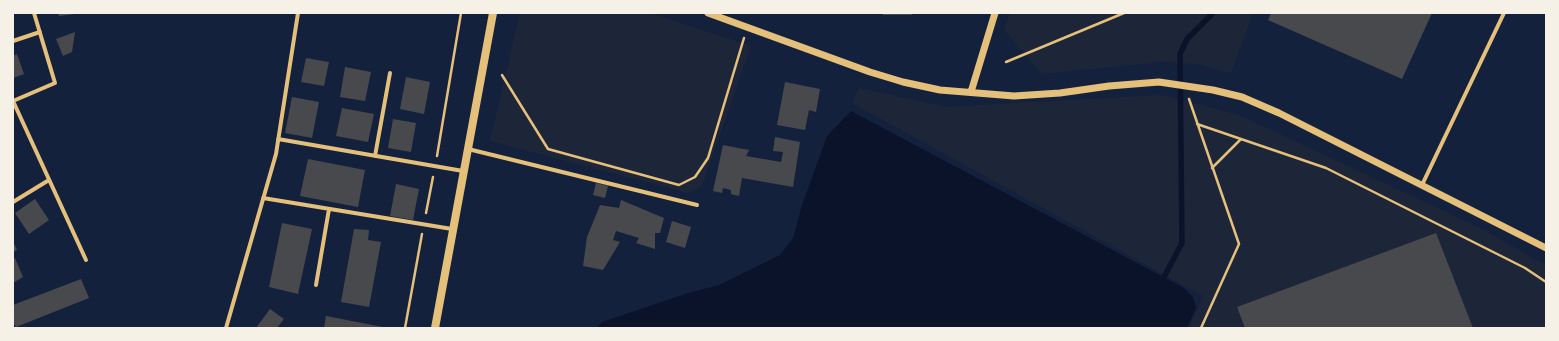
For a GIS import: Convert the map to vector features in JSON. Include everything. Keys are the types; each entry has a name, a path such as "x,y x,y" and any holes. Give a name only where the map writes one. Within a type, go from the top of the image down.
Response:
{"main road":[{"path":"434,328 493,13"}],"street":[{"path":"34,13 55,83 13,101 86,260"},
{"path":"226,328 276,154 298,13"},
{"path":"708,13 903,82 940,90 1014,96 1060,93 1109,86 1159,82 1213,90 1242,97 1279,113 1546,248"},
{"path":"971,92 996,13"},
{"path":"1422,185 1504,13"},
{"path":"13,41 40,32"},
{"path":"375,156 390,73"},
{"path":"278,139 463,171"},
{"path":"467,148 696,205"},
{"path":"13,202 49,180"},
{"path":"263,198 452,229"},
{"path":"316,286 330,210"}],"path":[{"path":"1006,62 1124,13"},
{"path":"502,75 548,149 679,185 695,177 708,158 744,38"},
{"path":"1188,98 1239,244 1201,328"},
{"path":"1198,124 1326,168 1525,268 1546,282"},
{"path":"1212,168 1241,139"}],"shaded area":[{"path":"520,13 650,13 751,46 702,186 688,193 490,141"},
{"path":"1010,13 1253,13 1231,73 1196,64 1163,62 1042,74 1004,30"},
{"path":"859,88 946,107 1163,95 1239,115 1476,226 1546,265 1546,328 1189,328 1203,296 852,103"},
{"path":"851,111 1184,288 1193,297 1196,308 1187,328 597,328 602,322 688,293 719,285 780,255 793,238 802,205 827,136"}],"building":[{"path":"58,13 75,13 75,14 59,16"},
{"path":"883,13 912,13 912,15 883,15"},
{"path":"1271,13 1432,13 1402,79 1268,20"},
{"path":"75,32 72,52 63,56 56,39"},
{"path":"17,54 24,74 13,78 13,56"},
{"path":"306,58 329,62 324,86 301,82"},
{"path":"345,67 371,72 365,101 340,97"},
{"path":"406,77 430,82 424,114 400,109"},
{"path":"785,82 820,89 816,112 809,110 805,130 777,125"},
{"path":"292,97 319,102 312,138 285,133"},
{"path":"342,108 374,114 368,142 336,136"},
{"path":"393,119 416,123 411,152 388,148"},
{"path":"775,137 800,142 793,187 742,178 739,196 731,194 731,190 723,188 722,193 713,191 723,145 749,150 746,156 781,162 783,152 773,151"},
{"path":"308,159 365,170 358,207 300,196"},
{"path":"596,183 608,186 605,198 593,195"},
{"path":"396,184 419,189 413,220 390,216"},
{"path":"35,199 49,220 29,234 15,213"},
{"path":"621,200 664,218 660,233 655,233 655,249 636,243 639,238 616,231 613,240 620,242 603,270 583,266 587,237 600,205 619,208"},
{"path":"672,221 691,227 685,248 666,242"},
{"path":"282,223 312,229 298,294 269,287"},
{"path":"354,229 369,230 368,240 381,242 369,307 341,302"},
{"path":"1436,233 1473,328 1245,328 1237,307"},
{"path":"13,241 17,250 13,252"},
{"path":"15,258 23,277 13,283 13,259"},
{"path":"81,279 89,298 16,327 13,322 13,305"},
{"path":"270,309 284,319 277,328 256,328"},
{"path":"326,316 383,327 383,328 324,328"}],"waterway":[{"path":"1164,277 1182,243 1180,54 1187,39 1213,13"}]}
